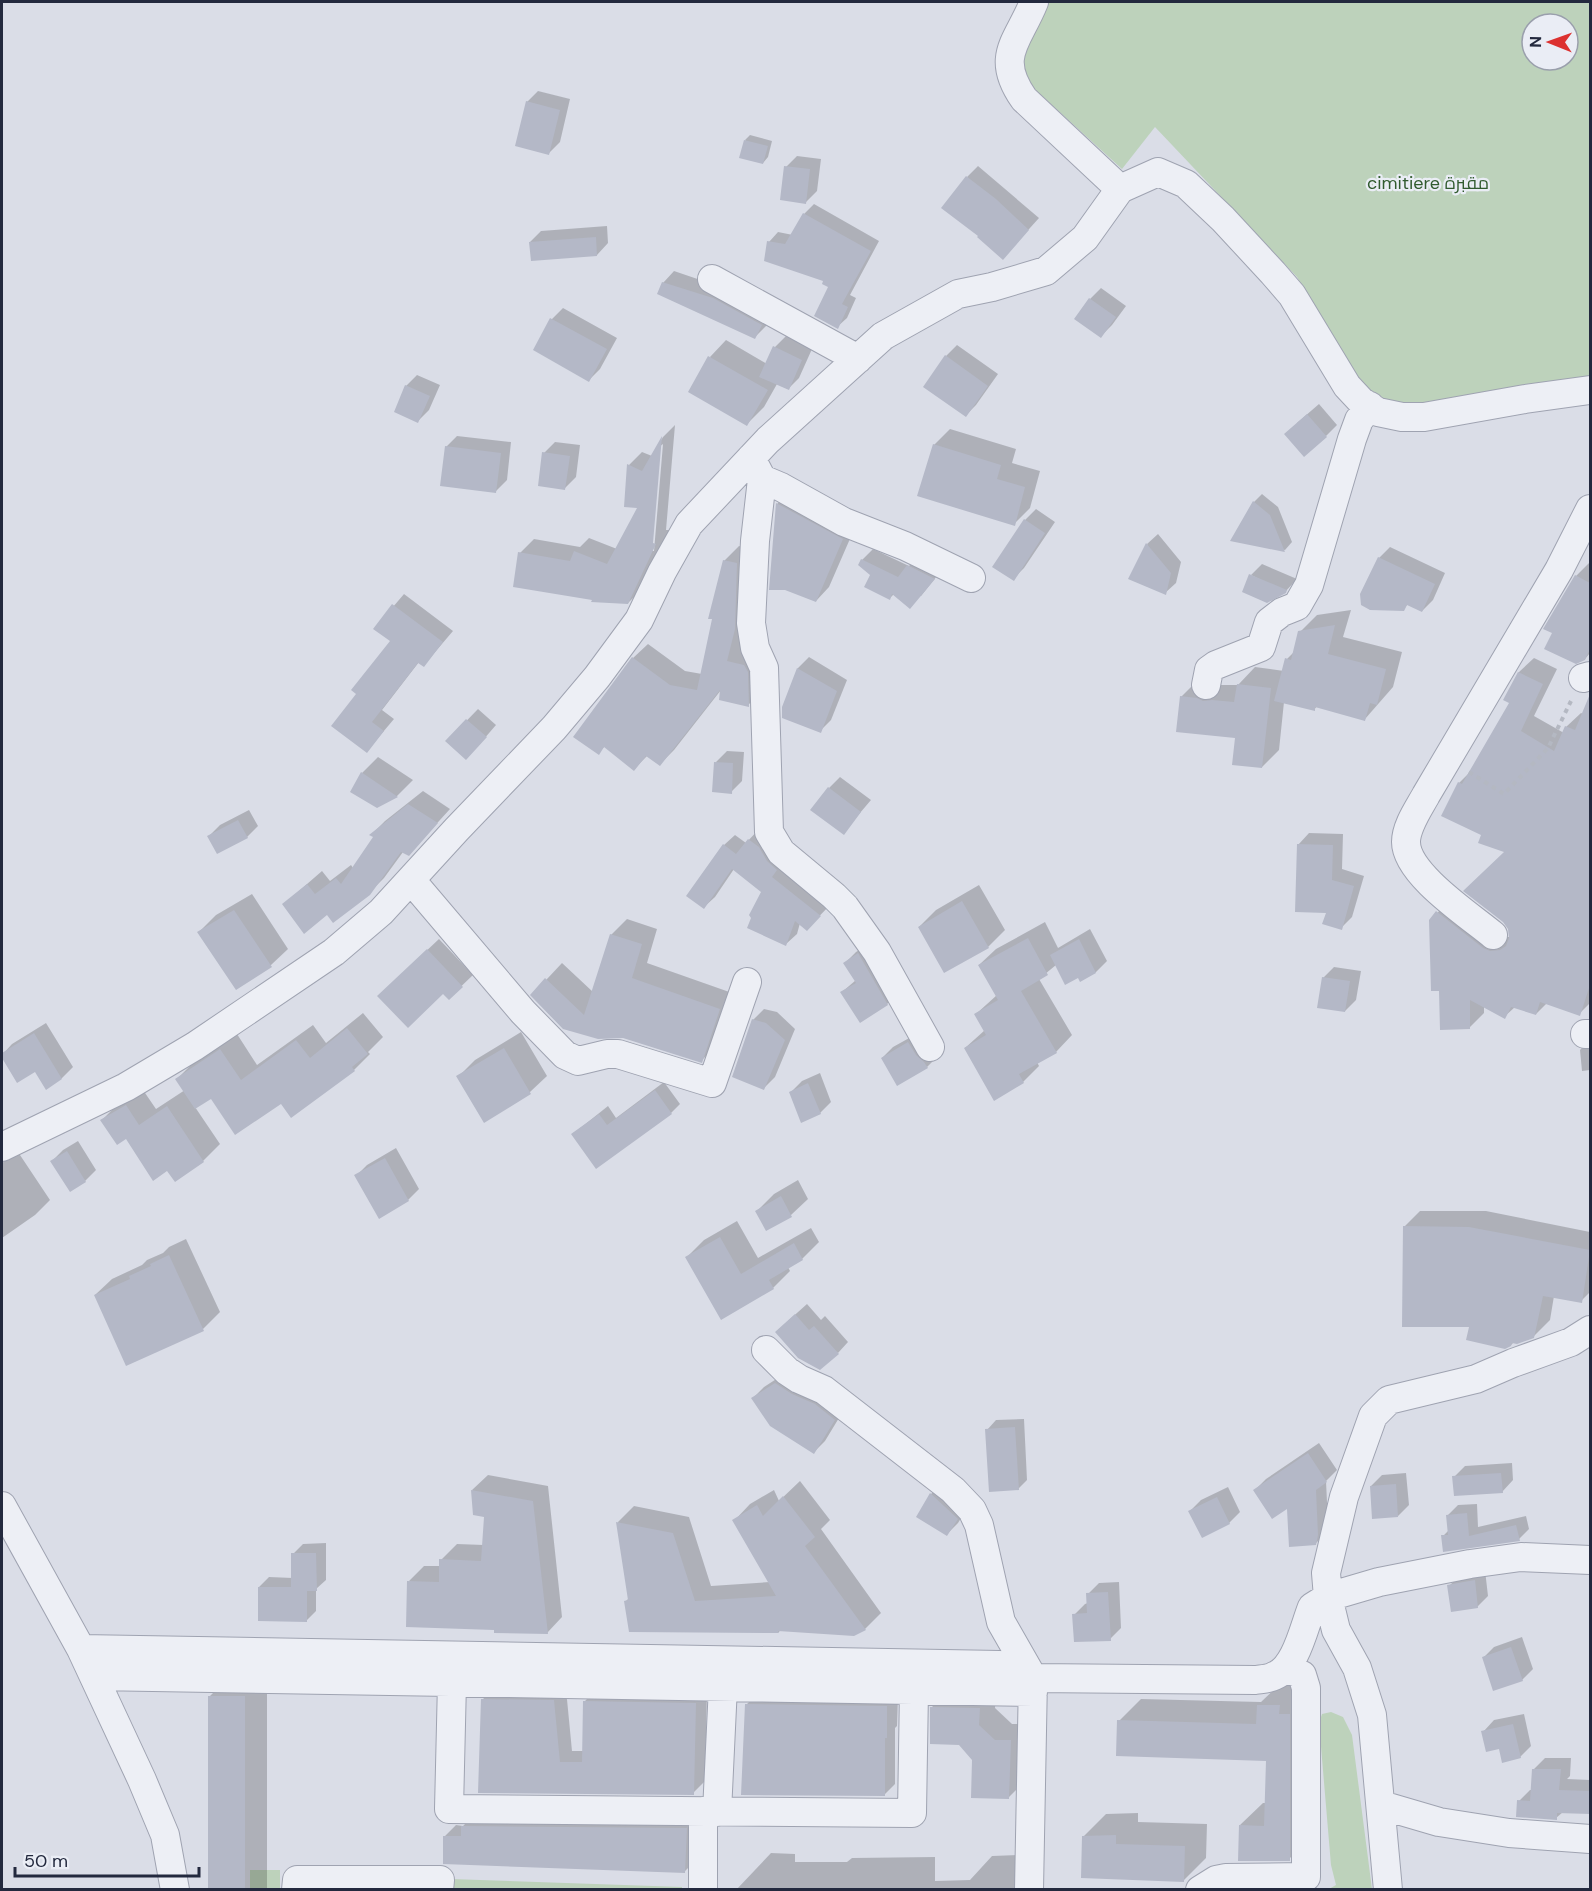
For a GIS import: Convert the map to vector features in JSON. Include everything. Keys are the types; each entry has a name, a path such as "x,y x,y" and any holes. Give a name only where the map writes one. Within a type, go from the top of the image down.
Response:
{"street":[{"path":"1034,2 1009,57 1010,72 1016,87 1024,99 1120,189"},
{"path":"930,1047 877,952 845,908 834,896 780,852 769,832 764,668 754,648 751,623 756,468 768,440 883,336 958,294 1046,272 1085,238 1120,189 1158,172 1186,184 1223,219 1280,281 1292,295 1347,386 1361,401 1378,412 1424,417 1590,390"},
{"path":"712,279 858,359"},
{"path":"1206,685 1209,670 1261,647 1269,622 1282,612 1297,606 1309,585 1352,439 1359,420 1370,406"},
{"path":"756,468 781,487 844,522 905,546 970,578"},
{"path":"2,1147 126,1087 195,1046 334,952 381,912 554,728 597,677 639,620 689,524 756,468"},
{"path":"1493,935 1420,875 1408,856 1405,840 1412,822 1448,758 1559,570 1590,509"},
{"path":"411,880 523,1012 565,1055 578,1061 587,1061 607,1054 618,1054 712,1083 747,982"},
{"path":"1388,1890 1372,1715 1357,1668 1336,1630 1328,1597 1326,1573 1344,1497 1373,1416 1389,1400 1476,1379 1571,1342 1590,1330"},
{"path":"766,1350 787,1371 824,1390 920,1464 953,1490 972,1510 979,1525 1001,1622 1031,1680 1029,1890"},
{"path":"2,1506 81,1648 142,1780 165,1835 175,1890"},
{"path":"94,1676 914,1690 1031,1680 1255,1680 1275,1676 1286,1668 1298,1648 1312,1606 1328,1597 1379,1582 1480,1562 1521,1557 1590,1560"},
{"path":"81,1648 1000,1665 1031,1680"},
{"path":"1200,1890 1216,1880 1226,1878 1306,1877 1306,1688 1302,1675 1286,1668"},
{"path":"452,1682 449,1809 912,1813 914,1690"},
{"path":"703,1890 723,1686"},
{"path":"1381,1805 1439,1822 1509,1833 1590,1839"},
{"path":"296,1890 297,1880 440,1880 439,1890"}],"path":[{"path":"1448,758 1504,794 1548,748 1587,677"}],"green space":[{"name":"cimitiere مقبرة","path":"1046,2 1590,2 1590,380 1401,411 1372,393 1354,376 1297,277 1155,127 1122,169 1031,86 1026,78 1023,59"},
{"path":"1331,1712 1343,1717 1352,1735 1372,1889 1329,1889 1336,1885 1331,1865 1319,1723 1322,1714"},
{"path":"250,1870 280,1870 280,1889 250,1889"},
{"path":"451,1879 682,1887 682,1890 450,1890"}],"building":[{"path":"526,101 560,110 549,155 515,146"},
{"path":"744,140 768,146 763,164 739,158"},
{"path":"784,166 810,169 806,204 780,200"},
{"path":"966,176 996,199 1029,230 1003,260 978,236 941,208"},
{"path":"803,213 871,251 842,304 848,307 838,329 814,316 828,287 822,284 823,281 764,261 767,241 785,244"},
{"path":"596,237 597,256 531,261 529,242"},
{"path":"662,282 713,298 762,325 755,339 657,294"},
{"path":"1089,298 1116,317 1101,338 1074,319"},
{"path":"550,318 607,349 589,382 533,350"},
{"path":"773,346 802,360 789,390 759,377"},
{"path":"945,355 988,386 966,417 923,387"},
{"path":"708,356 768,390 747,426 688,392"},
{"path":"405,385 430,396 418,423 394,412"},
{"path":"1307,414 1327,437 1304,457 1284,434"},
{"path":"662,436 653,543 656,544 628,604 591,602 592,600 513,587 518,552 570,561 574,551 607,564 637,508 624,507 627,464 642,471"},
{"path":"933,444 1001,465 997,479 1025,487 1015,526 917,496"},
{"path":"445,446 501,453 496,493 440,486"},
{"path":"542,452 570,456 565,490 538,486"},
{"path":"1253,501 1270,515 1285,552 1230,541"},
{"path":"776,503 843,539 816,602 785,590 769,590"},
{"path":"1024,519 1045,533 1014,581 992,567"},
{"path":"1146,543 1171,573 1166,595 1128,579"},
{"path":"1378,557 1435,584 1422,612 1407,605 1404,611 1370,610 1361,605 1360,594"},
{"path":"861,559 898,577 907,565 935,579 910,609 892,594 890,600 864,587 870,575 858,565"},
{"path":"723,560 737,563 735,629 727,661 744,665 748,672 749,707 719,700 720,690 660,766 646,756 634,771 604,747 599,755 573,737 632,657 670,685 697,690 712,619 708,619"},
{"path":"1249,574 1287,590 1286,593 1267,603 1242,592"},
{"path":"1575,575 1590,583 1590,649 1585,660 1576,664 1544,649 1552,633 1543,629"},
{"path":"392,604 443,642 424,667 418,663 372,722 384,731 367,753 331,726 356,694 351,690 390,641 373,629"},
{"path":"1335,625 1328,654 1386,669 1377,705 1370,703 1365,721 1315,707 1315,711 1274,701 1285,658 1291,660 1298,631"},
{"path":"797,668 837,691 821,733 782,718 782,707"},
{"path":"1518,672 1543,684 1521,731 1554,751 1565,726 1575,730 1590,694 1590,985 1580,1016 1540,1002 1536,1015 1511,1007 1505,1019 1470,1000 1470,1029 1440,1030 1439,991 1431,991 1429,920 1436,911 1490,951 1500,950 1506,946 1509,938 1508,929 1503,922 1463,891 1504,852 1478,843 1481,835 1441,816 1458,782 1462,784 1509,703 1503,700"},
{"path":"1237,684 1271,688 1262,768 1232,765 1235,738 1176,732 1180,696 1203,701 1234,702"},
{"path":"466,719 487,737 466,760 445,741"},
{"path":"714,762 733,763 732,794 712,792"},
{"path":"361,772 398,797 377,808 350,792"},
{"path":"828,787 861,812 844,835 810,810"},
{"path":"408,804 438,823 409,856 401,852 370,895 333,923 327,915 304,934 282,904 307,884 315,894 336,878 341,884 373,837 369,835"},
{"path":"238,820 248,838 217,854 207,836"},
{"path":"748,839 759,847 767,861 777,870 772,877 821,916 807,931 795,921 786,946 747,928 751,918 749,915 761,892 732,869 704,909 686,896 723,844 736,854"},
{"path":"1297,844 1333,845 1332,880 1354,886 1342,930 1322,924 1326,913 1295,912"},
{"path":"962,901 989,948 944,973 918,927"},
{"path":"234,910 272,967 236,990 197,932"},
{"path":"610,934 642,944 632,978 720,1009 702,1063 623,1038 598,1039 563,1029 530,995 545,978 584,1015"},
{"path":"1028,938 1048,975 1021,991 1057,1053 1019,1074 1024,1083 994,1101 964,1048 986,1035 974,1014 998,1000 978,965"},
{"path":"1079,939 1096,973 1080,982 1078,978 1065,985 1050,955"},
{"path":"427,949 463,987 449,1000 443,994 408,1028 377,996"},
{"path":"858,953 888,1005 860,1023 840,992 856,983 843,963"},
{"path":"1322,977 1350,981 1345,1012 1317,1008"},
{"path":"752,1019 766,1023 785,1040 764,1090 732,1077"},
{"path":"347,1028 368,1054 352,1067 355,1071 291,1118 281,1104 235,1135 211,1099 195,1109 175,1079 220,1049 241,1080 296,1040 310,1058"},
{"path":"34,1033 62,1079 46,1090 35,1072 17,1083 2,1058 2,1053"},
{"path":"908,1042 928,1068 897,1086 881,1058"},
{"path":"504,1048 531,1094 484,1123 456,1076"},
{"path":"808,1083 821,1114 801,1123 789,1092"},
{"path":"655,1090 672,1114 596,1169 571,1134 599,1114 607,1125"},
{"path":"126,1105 139,1125 167,1106 204,1162 175,1182 167,1171 153,1181 126,1139 117,1145 100,1120"},
{"path":"67,1151 86,1182 70,1192 50,1161"},
{"path":"385,1158 409,1201 379,1219 354,1175"},
{"path":"781,1196 792,1217 766,1231 755,1211"},
{"path":"1403,1226 1469,1227 1590,1250 1582,1303 1543,1296 1534,1338 1517,1344 1512,1343 1505,1349 1466,1340 1469,1327 1402,1327"},
{"path":"720,1237 741,1274 794,1243 803,1260 769,1280 774,1289 721,1320 685,1257"},
{"path":"169,1255 204,1331 126,1366 94,1295 130,1279 129,1276"},
{"path":"795,1314 809,1330 814,1326 839,1354 820,1370 798,1358 775,1332"},
{"path":"775,1383 792,1394 815,1404 835,1420 814,1454 770,1426 751,1398"},
{"path":"1015,1427 1019,1490 989,1492 985,1429"},
{"path":"1308,1453 1327,1482 1316,1490 1318,1535 1316,1545 1289,1547 1287,1509 1272,1519 1253,1490"},
{"path":"1501,1473 1503,1493 1454,1496 1452,1476"},
{"path":"1396,1484 1398,1517 1372,1519 1370,1486"},
{"path":"471,1490 533,1501 548,1634 406,1627 407,1581 439,1582 439,1559 481,1561 484,1517 473,1515"},
{"path":"930,1493 958,1519 947,1536 916,1517"},
{"path":"783,1496 815,1537 805,1546 866,1630 854,1636 778,1631 779,1633 629,1632 624,1601 628,1600 616,1522 673,1533 695,1601 776,1596 732,1520 757,1505 763,1516"},
{"path":"1217,1497 1230,1524 1202,1538 1188,1511"},
{"path":"1467,1513 1469,1536 1516,1525 1520,1541 1443,1552 1441,1535 1448,1535 1446,1515"},
{"path":"291,1553 316,1553 317,1591 307,1591 307,1622 258,1621 258,1587 291,1587"},
{"path":"1475,1580 1478,1608 1451,1612 1447,1585"},
{"path":"1108,1592 1111,1641 1074,1642 1072,1614 1087,1613 1086,1593"},
{"path":"1511,1647 1523,1681 1493,1691 1482,1657"},
{"path":"208,1696 245,1696 245,1890 208,1890"},
{"path":"481,1699 554,1700 560,1762 582,1762 583,1701 696,1703 694,1795 478,1793"},
{"path":"745,1704 887,1706 885,1796 741,1795"},
{"path":"1257,1705 1280,1705 1279,1714 1290,1714 1290,1861 1238,1861 1239,1825 1264,1826 1266,1761 1116,1756 1117,1720 1256,1724"},
{"path":"930,1707 980,1708 979,1725 995,1740 1011,1740 1009,1799 971,1798 972,1760 959,1745 930,1744"},
{"path":"1513,1724 1521,1758 1502,1763 1499,1749 1486,1752 1481,1731"},
{"path":"1532,1769 1561,1769 1559,1790 1590,1791 1590,1814 1557,1813 1557,1820 1516,1817 1517,1800 1530,1801"},
{"path":"461,1826 687,1828 685,1873 443,1864 443,1836 461,1836"},
{"path":"1116,1835 1116,1844 1185,1846 1184,1882 1081,1878 1082,1836"}]}
